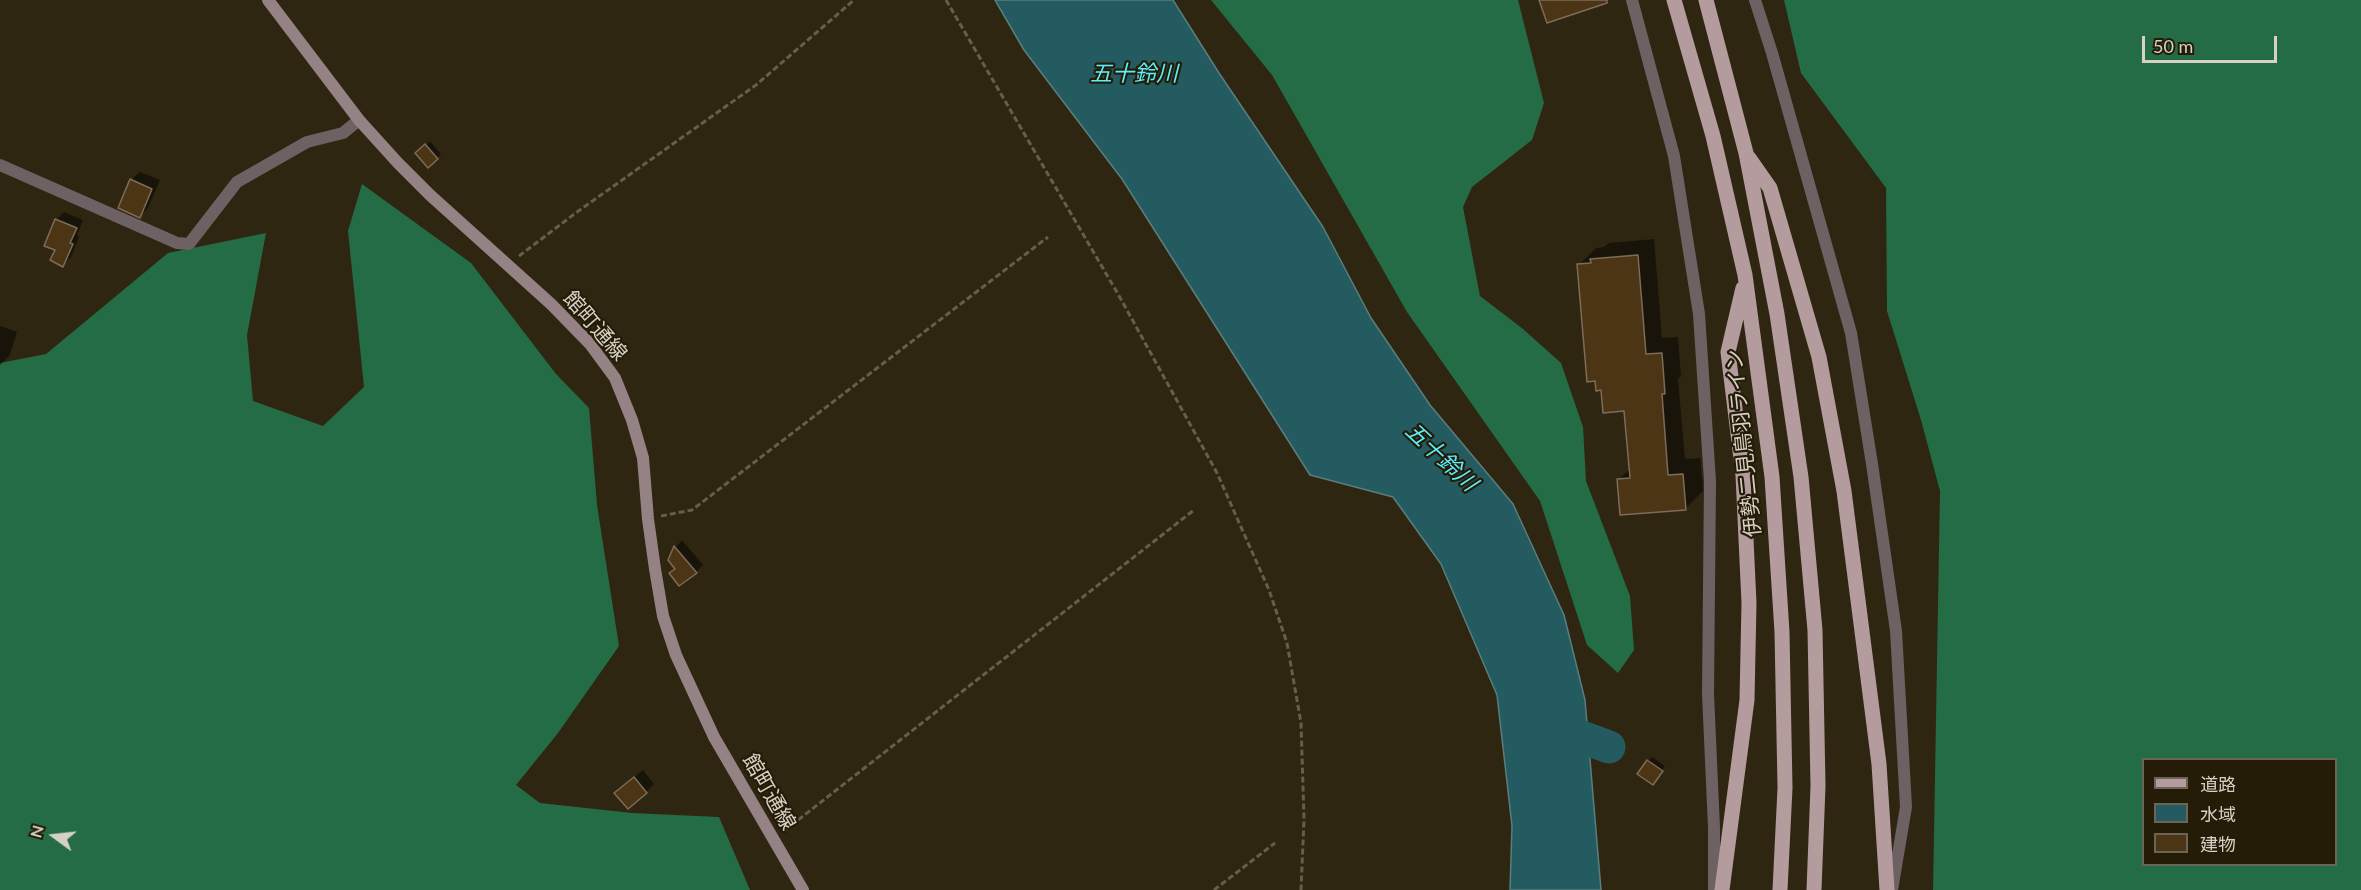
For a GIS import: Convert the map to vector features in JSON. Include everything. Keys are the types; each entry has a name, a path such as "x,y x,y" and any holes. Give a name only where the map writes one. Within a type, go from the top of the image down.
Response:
{"main road":[{"name":"館町通線","path":"268,0 359,120 430,195 551,304 590,344 615,378 632,420 643,458 648,519 663,616 676,655 714,737 803,890"},
{"name":"伊勢二見鳥羽ライン","path":"1674,0 1713,136 1746,275 1772,477 1782,632 1785,789 1780,890"},
{"path":"1706,0 1746,153 1777,314 1801,477 1815,630 1818,786 1814,890"},
{"path":"1746,153 1770,188 1819,357 1844,491 1879,764 1889,890"},
{"path":"1722,890 1747,700 1749,603 1743,475 1728,352 1746,275"}],"street":[{"path":"1632,0 1674,156 1699,314 1710,481 1708,694 1714,828 1714,890"},
{"path":"1755,0 1851,333 1872,464 1896,630 1906,807 1889,890"},
{"path":"0,165 177,243 189,244 237,182 307,142 343,133 359,120"}],"path":[{"path":"508,265 577,212 756,85 854,0"},
{"path":"946,0 1118,294 1217,473 1269,590 1287,643 1301,723 1304,819 1301,890"},
{"path":"648,519 692,510 1048,237"},
{"path":"773,840 1194,510"},
{"path":"1214,890 1275,843"}],"green space":[{"path":"1211,0 1518,0 1544,103 1532,140 1472,187 1463,207 1480,296 1523,329 1561,363 1583,427 1586,481 1630,596 1634,650 1618,673 1587,645 1540,501 1407,312 1272,75"},
{"path":"1784,0 2361,0 2361,890 1933,890 1940,491 1921,420 1887,311 1886,188 1801,73"},
{"path":"362,184 471,263 556,374 589,408 597,505 619,646 558,733 516,785 540,803 632,813 719,817 750,890 0,890 0,363 46,354 168,253 266,233 247,335 253,401 323,426 364,387 348,231"}],"water":[{"name":"五十鈴川","path":"995,0 1173,0 1219,73 1323,227 1371,318 1430,405 1513,504 1564,615 1585,700 1601,890 1510,890 1512,826 1497,695 1441,564 1393,497 1310,475 1122,179 1024,50"}],"building":[{"path":"1539,0 1607,0 1607,3 1547,23"},
{"path":"425,144 438,159 428,168 415,153"},
{"path":"130,179 152,189 140,218 118,208"},
{"path":"55,219 77,228 63,267 50,260 55,250 44,246"},
{"path":"1638,255 1646,354 1662,353 1665,394 1662,394 1668,475 1683,474 1686,510 1620,515 1617,479 1630,478 1624,411 1603,413 1601,390 1596,391 1595,381 1587,382 1577,264 1591,263 1590,259"},
{"path":"674,546 697,573 679,586 669,573 675,569 668,560"},
{"path":"1647,760 1663,771 1653,785 1637,774"},
{"path":"634,777 647,793 628,809 614,793"}],"waterway":[{"path":"1557,728 1609,747"}]}
